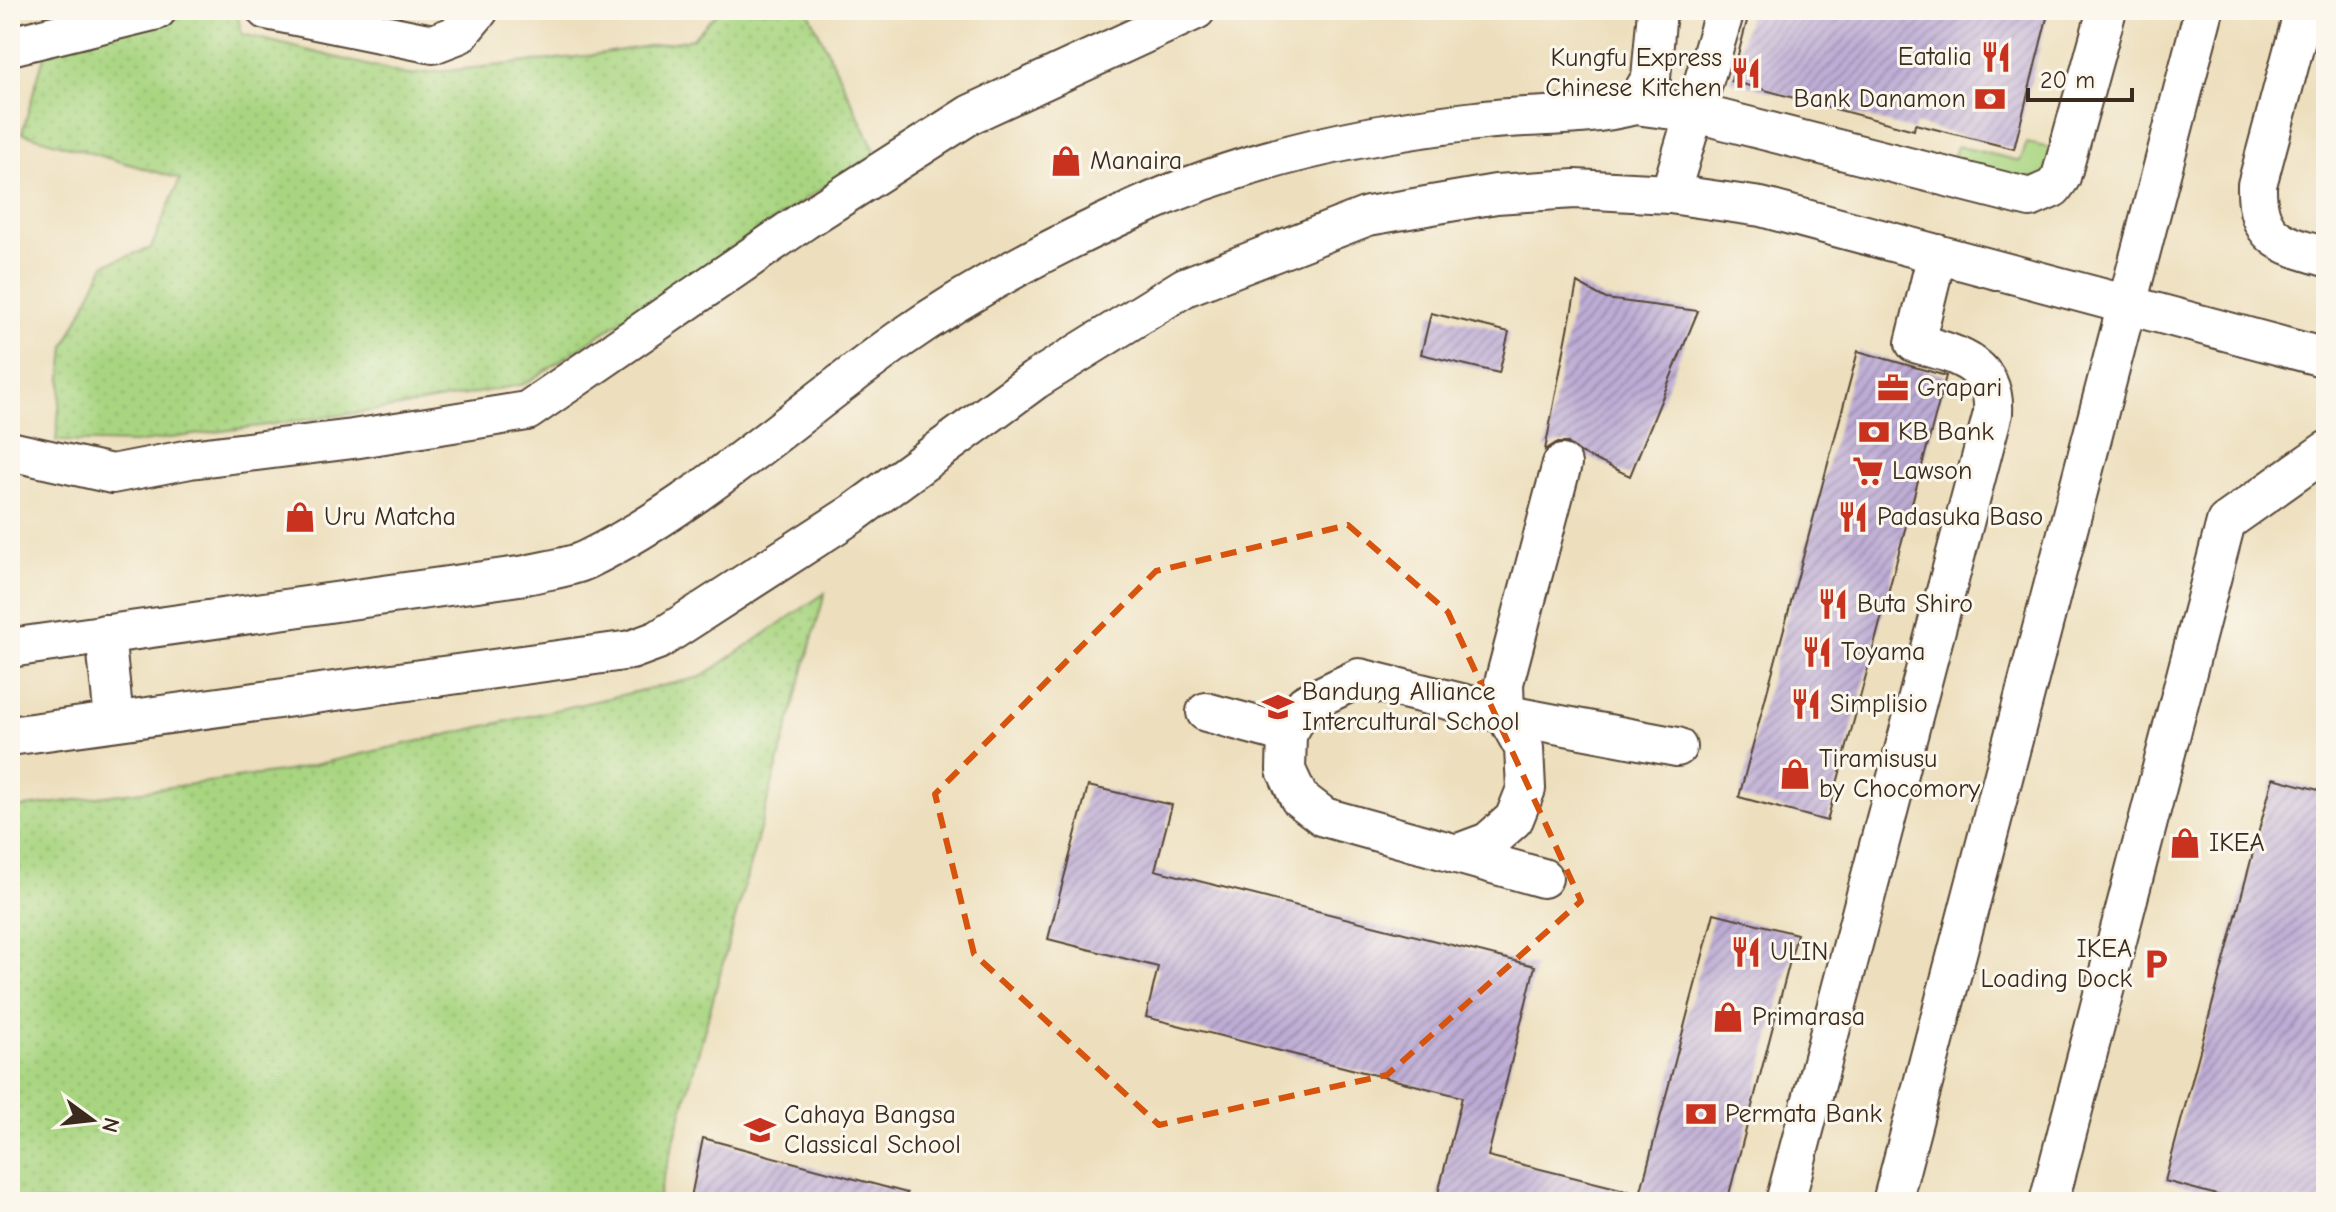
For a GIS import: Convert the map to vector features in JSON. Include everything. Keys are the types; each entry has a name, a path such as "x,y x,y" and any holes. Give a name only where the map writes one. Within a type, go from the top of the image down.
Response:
{"street":[{"path":"10,46 157,10"},
{"path":"266,10 433,44 459,34 479,10"},
{"path":"10,451 112,474 190,459 353,439 527,411 805,220 971,114 1196,10"},
{"path":"1635,105 1651,78 1657,10"},
{"path":"1670,194 1725,10"},
{"path":"10,648 526,575 584,561 675,506 902,338 1024,263 1137,208 1235,168 1397,129 1492,119 1604,113 1635,105 1696,113 2030,198 2053,188 2061,177 2107,10"},
{"path":"1892,1202 2204,10"},
{"path":"2304,10 2257,185 2256,214 2273,238 2326,257"},
{"path":"13,733 631,650 658,640 841,522 1035,380 1185,287 1368,216 1496,194 1575,189 1670,194 1761,207 2326,358"},
{"path":"1785,1202 1993,413 1991,389 1973,363 1915,343 1937,254"},
{"path":"2049,1202 2226,522 2326,451"},
{"path":"1456,854 1488,842 1514,819 1526,789 1524,748 1505,714 1504,683 1562,464"},
{"path":"105,634 114,720"},
{"path":"1543,878 1324,817 1299,798 1286,770 1287,734 1305,704 1327,690 1359,678 1505,714 1677,747"},
{"path":"1206,712 1287,734"}],"highlighted area":[{"path":"1348,525 1448,612 1581,901 1387,1075 1159,1125 974,954 935,794 1156,571"}],"green space":[{"path":"57,10 236,10 242,34 407,75 585,56 692,39 720,10 808,10 876,153 525,384 400,407 134,443 56,441 65,346 105,264 151,248 180,179 22,133"},
{"path":"2027,143 2054,149 2045,179 1948,175 1957,146 2020,161"},
{"path":"825,593 657,1202 10,1202 10,809 287,771 701,677"}],"building":[{"path":"1750,10 2049,10 2014,149 1915,124 1914,130 1731,81"},
{"path":"1577,283 1606,299 1698,311 1630,476 1580,453 1568,443 1556,443 1545,450"},
{"path":"1431,313 1509,332 1499,373 1421,354"},
{"path":"1858,351 1946,376 1827,821 1739,797"},
{"path":"2273,778 2326,792 2326,1202 2243,1202 2165,1181"},
{"path":"1088,786 1172,805 1155,870 1535,966 1488,1156 1633,1192 1632,1202 1436,1202 1462,1097 1146,1017 1158,967 1048,939"},
{"path":"1714,913 1797,934 1727,1202 1638,1202"},
{"path":"703,1138 907,1193 906,1202 690,1202"}],"place":[{"name":"Eatalia","path":"1996,57"},
{"name":"Kungfu Express Chinese Kitchen","path":"1746,73"},
{"name":"Bank Danamon","path":"1990,99"},
{"name":"Manaira","path":"1066,161"},
{"name":"Grapari","path":"1893,388"},
{"name":"KB Bank","path":"1874,432"},
{"name":"Lawson","path":"1868,471"},
{"name":"Uru Matcha","path":"300,517"},
{"name":"Padasuka Baso","path":"1853,517"},
{"name":"Buta Shiro","path":"1833,604"},
{"name":"Toyama","path":"1817,652"},
{"name":"Simplisio","path":"1806,704"},
{"name":"Bandung Alliance Intercultural School","path":"1278,707"},
{"name":"Tiramisusu by Chocomory","path":"1795,774"},
{"name":"IKEA","path":"2185,843"},
{"name":"ULIN","path":"1746,952"},
{"name":"IKEA Loading Dock","path":"2156,964"},
{"name":"Primarasa","path":"1728,1017"},
{"name":"Permata Bank","path":"1701,1114"},
{"name":"Cahaya Bangsa Classical School","path":"760,1130"}]}
